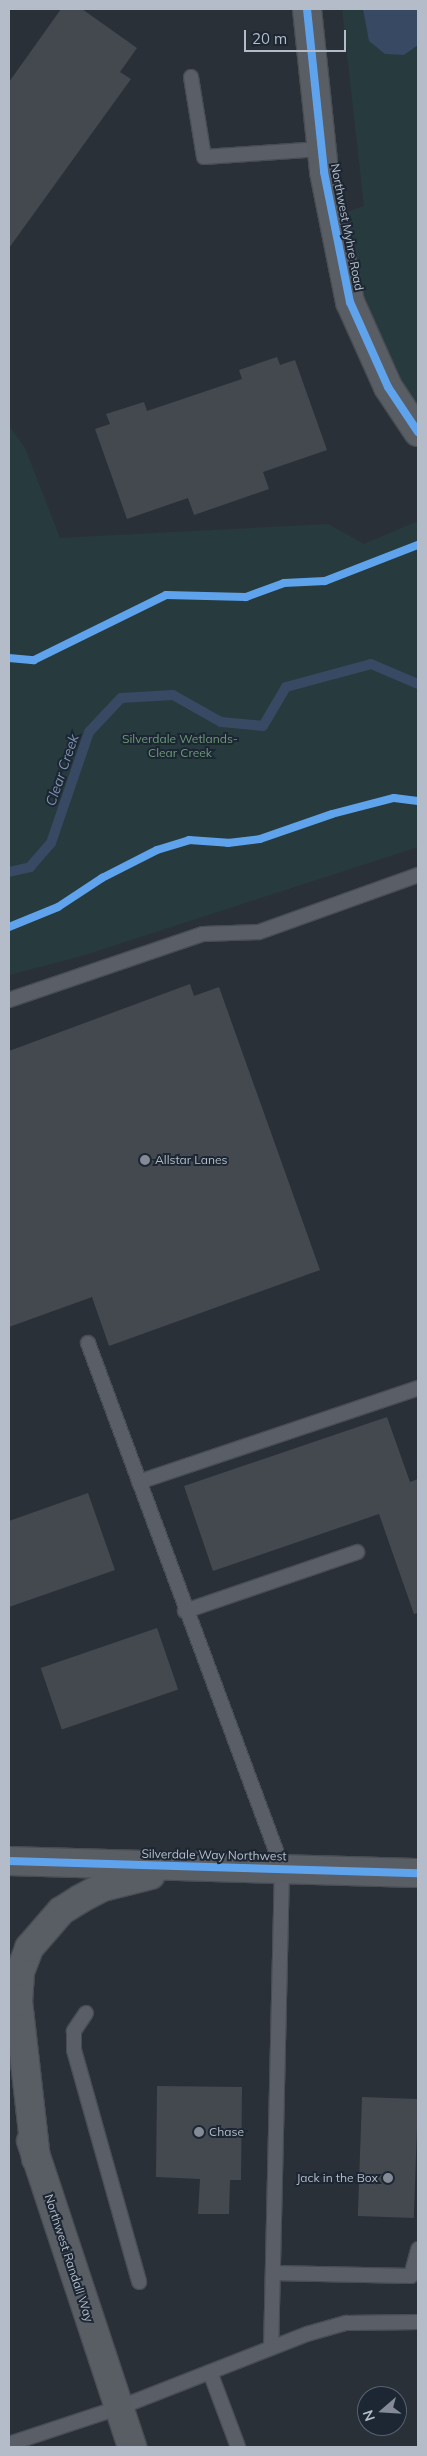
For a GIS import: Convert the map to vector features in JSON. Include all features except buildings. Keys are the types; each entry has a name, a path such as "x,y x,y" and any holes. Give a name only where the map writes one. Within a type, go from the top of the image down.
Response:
{"street":[{"name":"Northwest Myhre Road","path":"307,9 321,149 335,237 353,310 388,387 418,432"},
{"name":"Silverdale Way Northwest","path":"9,1862 282,1867 418,1873"},
{"path":"36,2159 18,2002 20,1972 29,1948 61,1911 103,1887 199,1866"},
{"name":"Northwest Randall Way","path":"9,2068 36,2159 132,2447"}],"lane":[{"path":"191,77 204,157 321,149"},
{"path":"9,1000 203,934 259,932 418,874"},
{"path":"88,1344 185,1611 282,1867 271,2348"},
{"path":"139,1482 418,1388"},
{"path":"185,1611 357,1552"},
{"path":"86,2013 74,2031 74,2050 140,2282"},
{"path":"273,2273 411,2276 418,2249"},
{"path":"9,2444 118,2408 271,2348 346,2323 418,2322"},
{"path":"210,2372 238,2447"}],"green space":[{"path":"342,9 418,9 418,432 403,410 332,217 364,206"},
{"name":"Silverdale Wetlands- Clear Creek","path":"9,426 25,448 60,538 328,524 364,544 418,521 418,847 82,956 9,975"}],"water":[{"path":"363,9 418,9 418,45 404,55 385,54 369,41"}],"waterway":[{"name":"Clear Creek","path":"9,872 30,867 51,843 89,732 121,698 173,695 221,722 263,726 286,687 371,664 418,684"}],"cycle path":[{"path":"307,9 324,172 350,302 388,387 418,432"},
{"path":"9,658 34,660 166,595 246,597 284,583 325,581 418,545"},
{"path":"9,927 58,907 102,878 157,850 189,840 228,843 260,839 332,814 394,798 418,801"},
{"path":"9,1861 418,1873"}],"place":[{"name":"Allstar Lanes","path":"145,1160"},
{"name":"Chase","path":"199,2132"},
{"name":"Jack in the Box","path":"388,2178"}]}
